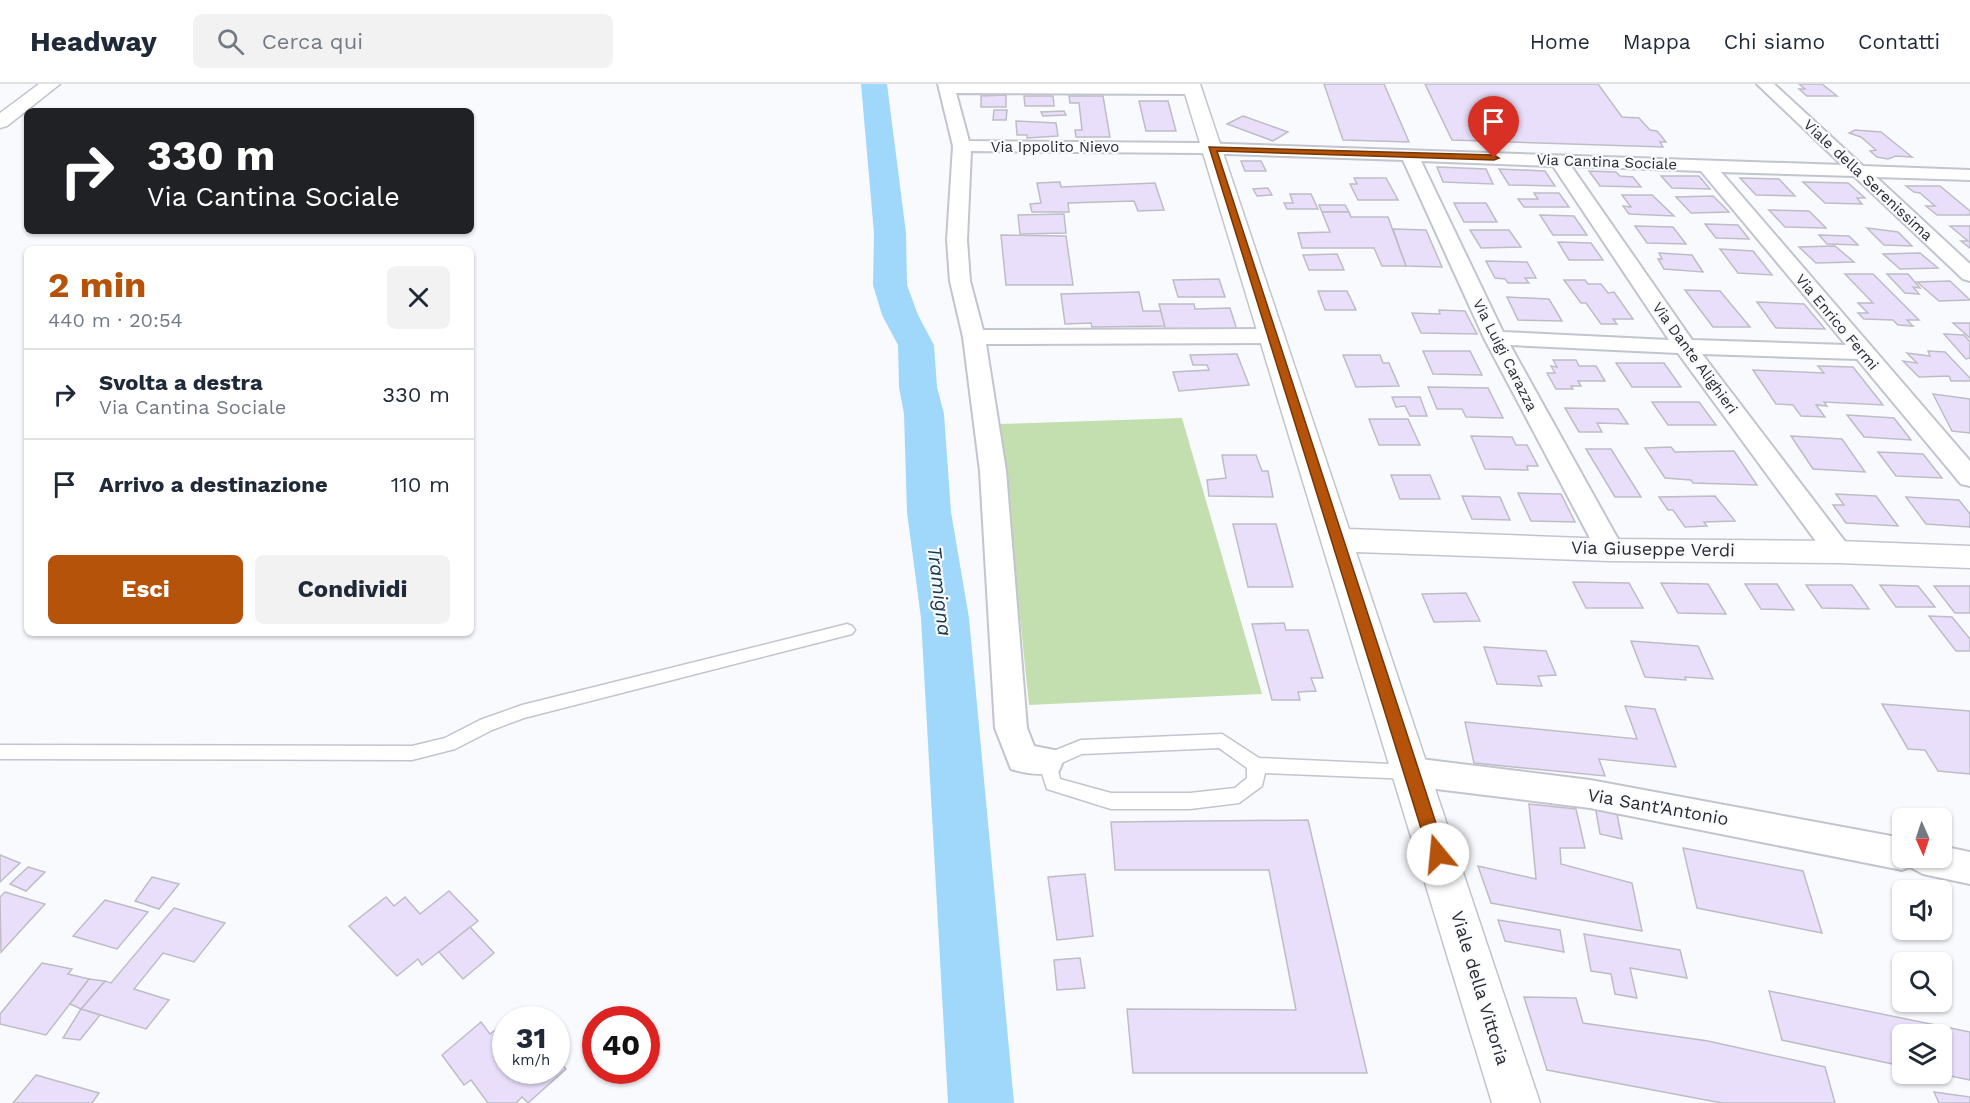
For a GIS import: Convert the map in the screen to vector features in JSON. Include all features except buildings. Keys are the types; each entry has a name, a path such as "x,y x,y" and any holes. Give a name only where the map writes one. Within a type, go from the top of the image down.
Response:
{"street":[{"path":"0,122 51,84"},
{"name":"Viale della Serenissima","path":"1765,84 1970,275"},
{"path":"1047,761 1023,759 1011,728 993,471 974,337 960,281 957,240 962,146 946,86 1192,86"},
{"name":"Viale della Vittoria","path":"1192,86 1516,1103"},
{"name":"Via Ippolito Nievo","path":"962,146 1212,148"},
{"name":"Via Cantina Sociale","path":"1212,148 1970,175"},
{"name":"Via Luigi Carazza","path":"1409,155 1495,338 1610,550"},
{"name":"Via Dante Alighieri","path":"1558,160 1685,347 1839,552"},
{"name":"Via Enrico Fermi","path":"1706,165 1970,478"},
{"path":"974,337 1271,336"},
{"path":"1495,338 1862,352"},
{"name":"Via Giuseppe Verdi","path":"1336,540 1610,550 1839,552 1970,557"},
{"name":"Via Sant'Antonio","path":"1412,772 1590,794 1892,852"},
{"path":"1952,864 1970,868"}],"lane":[{"path":"0,752 412,753 449,744 486,725 522,712 847,630"},
{"path":"1256,765 1256,781 1239,795 1190,801 1111,801 1053,784 1047,761 1081,747 1222,741 1256,765 1412,772"}],"green space":[{"path":"1182,418 1262,694 1029,705 1000,424"}],"waterway":[{"name":"Tramigna","path":"874,84 890,233 890,285 900,315 916,345 918,387 924,414 929,512 945,618 981,1103"}],"route":[{"path":"1438,854 1212,148 1494,158"}]}
